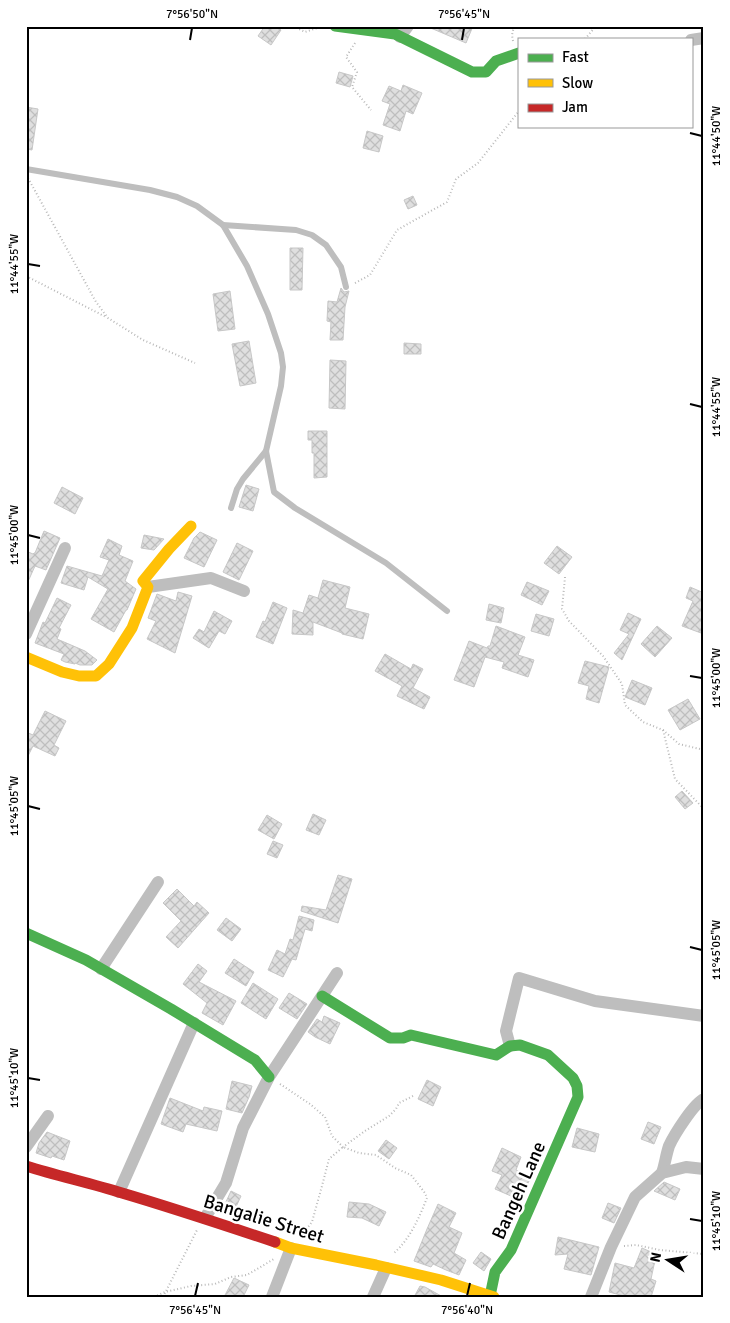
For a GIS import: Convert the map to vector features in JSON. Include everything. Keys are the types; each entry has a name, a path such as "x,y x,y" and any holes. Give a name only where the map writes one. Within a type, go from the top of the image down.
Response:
{"street":[{"path":"335,26 395,34 472,72 486,72 496,61 518,53"},
{"path":"400,37 408,26"},
{"path":"26,657 62,672 79,676 96,676 109,664 132,628 145,584 169,549 191,526"},
{"path":"26,634 65,548"},
{"path":"145,584 210,578 244,591"},
{"path":"101,969 158,882"},
{"path":"26,933 122,979 255,1060 269,1077"},
{"path":"206,1218 226,1183 243,1128 269,1077 336,973"},
{"path":"322,996 390,1038 403,1038 412,1035 496,1055 510,1046 506,1031 519,978 595,1002 704,1016"},
{"path":"119,1192 194,1023"},
{"name":"Bangeh Lane","path":"492,1296 495,1272 511,1250 578,1097 577,1086 573,1078 548,1055 520,1045 510,1046"},
{"path":"662,1173 670,1146 691,1110 701,1099 704,1099"},
{"path":"26,1147 48,1116"},
{"name":"Bangalie Street","path":"26,1166 206,1218 291,1248 441,1280 492,1296"},
{"path":"591,1297 635,1197 662,1173 686,1167 704,1169"},
{"path":"272,1297 291,1248"},
{"path":"373,1297 381,1267"}],"lane":[{"path":"26,169 150,190 177,197 197,206 223,225 247,266 268,314 281,354 283,367 281,386 266,451 274,492 295,508 386,563 447,611"},
{"path":"223,225 296,230 312,235 326,245 341,267 346,287"},
{"path":"231,508 243,479 266,451"}],"path":[{"path":"293,26 305,32 322,26"},
{"path":"586,38 596,26"},
{"path":"348,28 356,42 346,57 357,72 352,86 371,110"},
{"path":"346,287 370,275 397,230 447,202 456,179 478,163 518,112"},
{"path":"26,175 96,302 108,318"},
{"path":"26,276 108,318 144,340 195,363"},
{"path":"565,577 562,609 569,621 603,656 622,684 625,706 643,722 663,730 679,744 704,750"},
{"path":"663,730 675,778 704,809"},
{"path":"269,1077 310,1104 325,1117 332,1136 343,1147 359,1153 376,1155 395,1168 411,1175 425,1193 427,1198 410,1236 381,1267"},
{"path":"154,1297 165,1292 191,1286 215,1284 230,1277 248,1275 291,1248 312,1222 329,1159 365,1131 389,1116 396,1110 399,1103 413,1096"},
{"path":"163,1297 198,1228 206,1218"},
{"path":"611,1248 636,1245 660,1250 704,1254"}],"building":[{"path":"265,26 275,26 281,30 271,45 258,36"},
{"path":"426,26 473,26 466,43"},
{"path":"339,72 353,76 350,87 336,83"},
{"path":"403,85 422,93 413,114 406,111 400,131 383,125 390,104 382,101 389,86 401,91"},
{"path":"26,107 38,109 32,150 26,149"},
{"path":"367,131 383,136 379,152 363,148"},
{"path":"413,196 417,205 408,209 404,200"},
{"path":"290,248 303,248 302,290 290,290"},
{"path":"341,288 344,292 349,291 345,307 343,340 330,340 331,322 327,321 328,301 337,302"},
{"path":"230,291 235,329 218,331 213,294"},
{"path":"249,341 256,383 240,386 232,344"},
{"path":"404,343 421,344 421,354 404,354"},
{"path":"330,360 346,361 345,409 329,408"},
{"path":"308,431 327,431 327,477 314,478 314,453 312,453 312,440 308,440"},
{"path":"246,485 259,489 253,511 239,507"},
{"path":"62,487 83,498 75,514 54,503"},
{"path":"44,531 60,538 46,570 35,566 26,586 26,551 35,553"},
{"path":"200,532 217,540 204,567 184,558 194,538"},
{"path":"144,535 164,539 154,550 141,548"},
{"path":"108,539 122,546 119,555 133,561 125,581 136,589 127,610 114,632 91,619 108,589 88,577 84,590 61,583 67,566 102,576 109,560 100,557"},
{"path":"237,543 253,551 239,580 223,572"},
{"path":"557,546 572,557 559,574 544,563"},
{"path":"323,580 350,587 345,608 369,614 363,639 342,634 313,622 313,635 292,634 293,610 303,613 309,595 318,598"},
{"path":"527,582 549,591 542,605 521,595"},
{"path":"690,587 704,593 704,625 701,633 682,626 693,601 686,598"},
{"path":"178,592 192,596 175,653 147,639 156,621 148,618 157,594 176,601"},
{"path":"57,598 71,605 59,628 61,629 57,639 85,651 97,660 92,665 65,662 61,660 64,654 35,643 43,622 45,623"},
{"path":"273,602 287,608 273,644 256,637 263,621 265,622"},
{"path":"489,604 504,608 501,623 486,620"},
{"path":"214,611 232,621 225,634 219,631 209,648 193,638 199,629 204,632"},
{"path":"628,613 641,619 622,660 614,653 629,634 620,630"},
{"path":"536,614 554,619 549,636 531,631"},
{"path":"496,626 525,637 518,655 534,660 528,677 502,668 504,662 485,657 474,687 454,680 469,641 487,648 490,646"},
{"path":"657,626 672,638 655,657 641,644"},
{"path":"385,654 411,669 413,664 423,669 413,688 430,697 424,709 397,696 402,686 375,671"},
{"path":"585,661 609,667 599,703 586,699 589,686 578,683"},
{"path":"632,680 652,688 645,705 625,697"},
{"path":"688,699 700,719 680,730 668,710"},
{"path":"45,711 66,721 54,745 59,748 55,756 33,746 26,760 26,732 33,735"},
{"path":"682,791 693,803 685,809 675,797"},
{"path":"313,814 326,820 319,835 306,830"},
{"path":"267,815 282,824 274,839 258,830"},
{"path":"273,841 283,845 277,858 267,854"},
{"path":"338,875 352,879 338,923 301,911 302,906 326,910"},
{"path":"177,889 194,906 197,902 209,913 178,948 166,937 181,921 163,903"},
{"path":"299,916 314,920 312,931 305,929 296,960 292,959 283,977 268,970 277,950 285,954 290,939 293,940"},
{"path":"226,918 241,929 232,941 217,930"},
{"path":"234,959 254,972 246,986 225,973"},
{"path":"198,964 207,971 199,982 236,1001 223,1025 202,1013 207,1003 183,984"},
{"path":"253,983 278,999 266,1019 241,1003"},
{"path":"289,993 307,1004 297,1019 279,1008"},
{"path":"324,1016 340,1023 330,1044 308,1032 317,1019 322,1022"},
{"path":"427,1080 441,1087 433,1106 418,1099"},
{"path":"232,1081 252,1086 242,1113 226,1109"},
{"path":"170,1098 203,1111 204,1107 222,1111 217,1131 186,1124 183,1132 161,1124"},
{"path":"648,1122 661,1127 654,1144 641,1139"},
{"path":"577,1128 599,1134 595,1152 572,1147"},
{"path":"47,1132 70,1141 64,1160 36,1153 39,1143"},
{"path":"386,1140 397,1148 389,1159 378,1151"},
{"path":"502,1148 521,1157 516,1170 531,1177 520,1200 495,1189 502,1175 492,1171"},
{"path":"664,1182 680,1189 675,1200 654,1191"},
{"path":"231,1191 241,1196 235,1209 225,1204"},
{"path":"349,1202 369,1204 386,1212 379,1226 362,1218 347,1217"},
{"path":"608,1203 621,1208 614,1223 602,1218"},
{"path":"438,1204 456,1213 449,1227 462,1233 454,1253 466,1260 459,1275 433,1264 431,1267 414,1261"},
{"path":"558,1237 599,1247 591,1275 564,1269 568,1254 555,1255"},
{"path":"642,1248 658,1255 651,1279 656,1281 651,1297 628,1297 609,1292 615,1263 634,1268"},
{"path":"481,1252 491,1259 484,1271 473,1263"},
{"path":"234,1278 249,1285 243,1297 224,1297"},
{"path":"420,1286 425,1287 443,1297 414,1297"}],"traffic: fast":[{"path":"335,26 395,34 472,72 486,72 496,61 518,53"},
{"path":"26,933 86,960 171,1009 255,1060 269,1077"},
{"path":"322,996 390,1038 403,1038 411,1035 496,1055 510,1046 520,1045 548,1055 573,1078 577,1086 578,1097 511,1250 495,1272 490,1296"}],"traffic: slow":[{"path":"26,657 62,672 79,676 96,676 109,664 132,628 148,587 143,581 191,526"},
{"path":"275,1242 291,1248 441,1280 494,1297"}],"traffic: jam":[{"path":"26,1166 141,1199 275,1242"}]}
